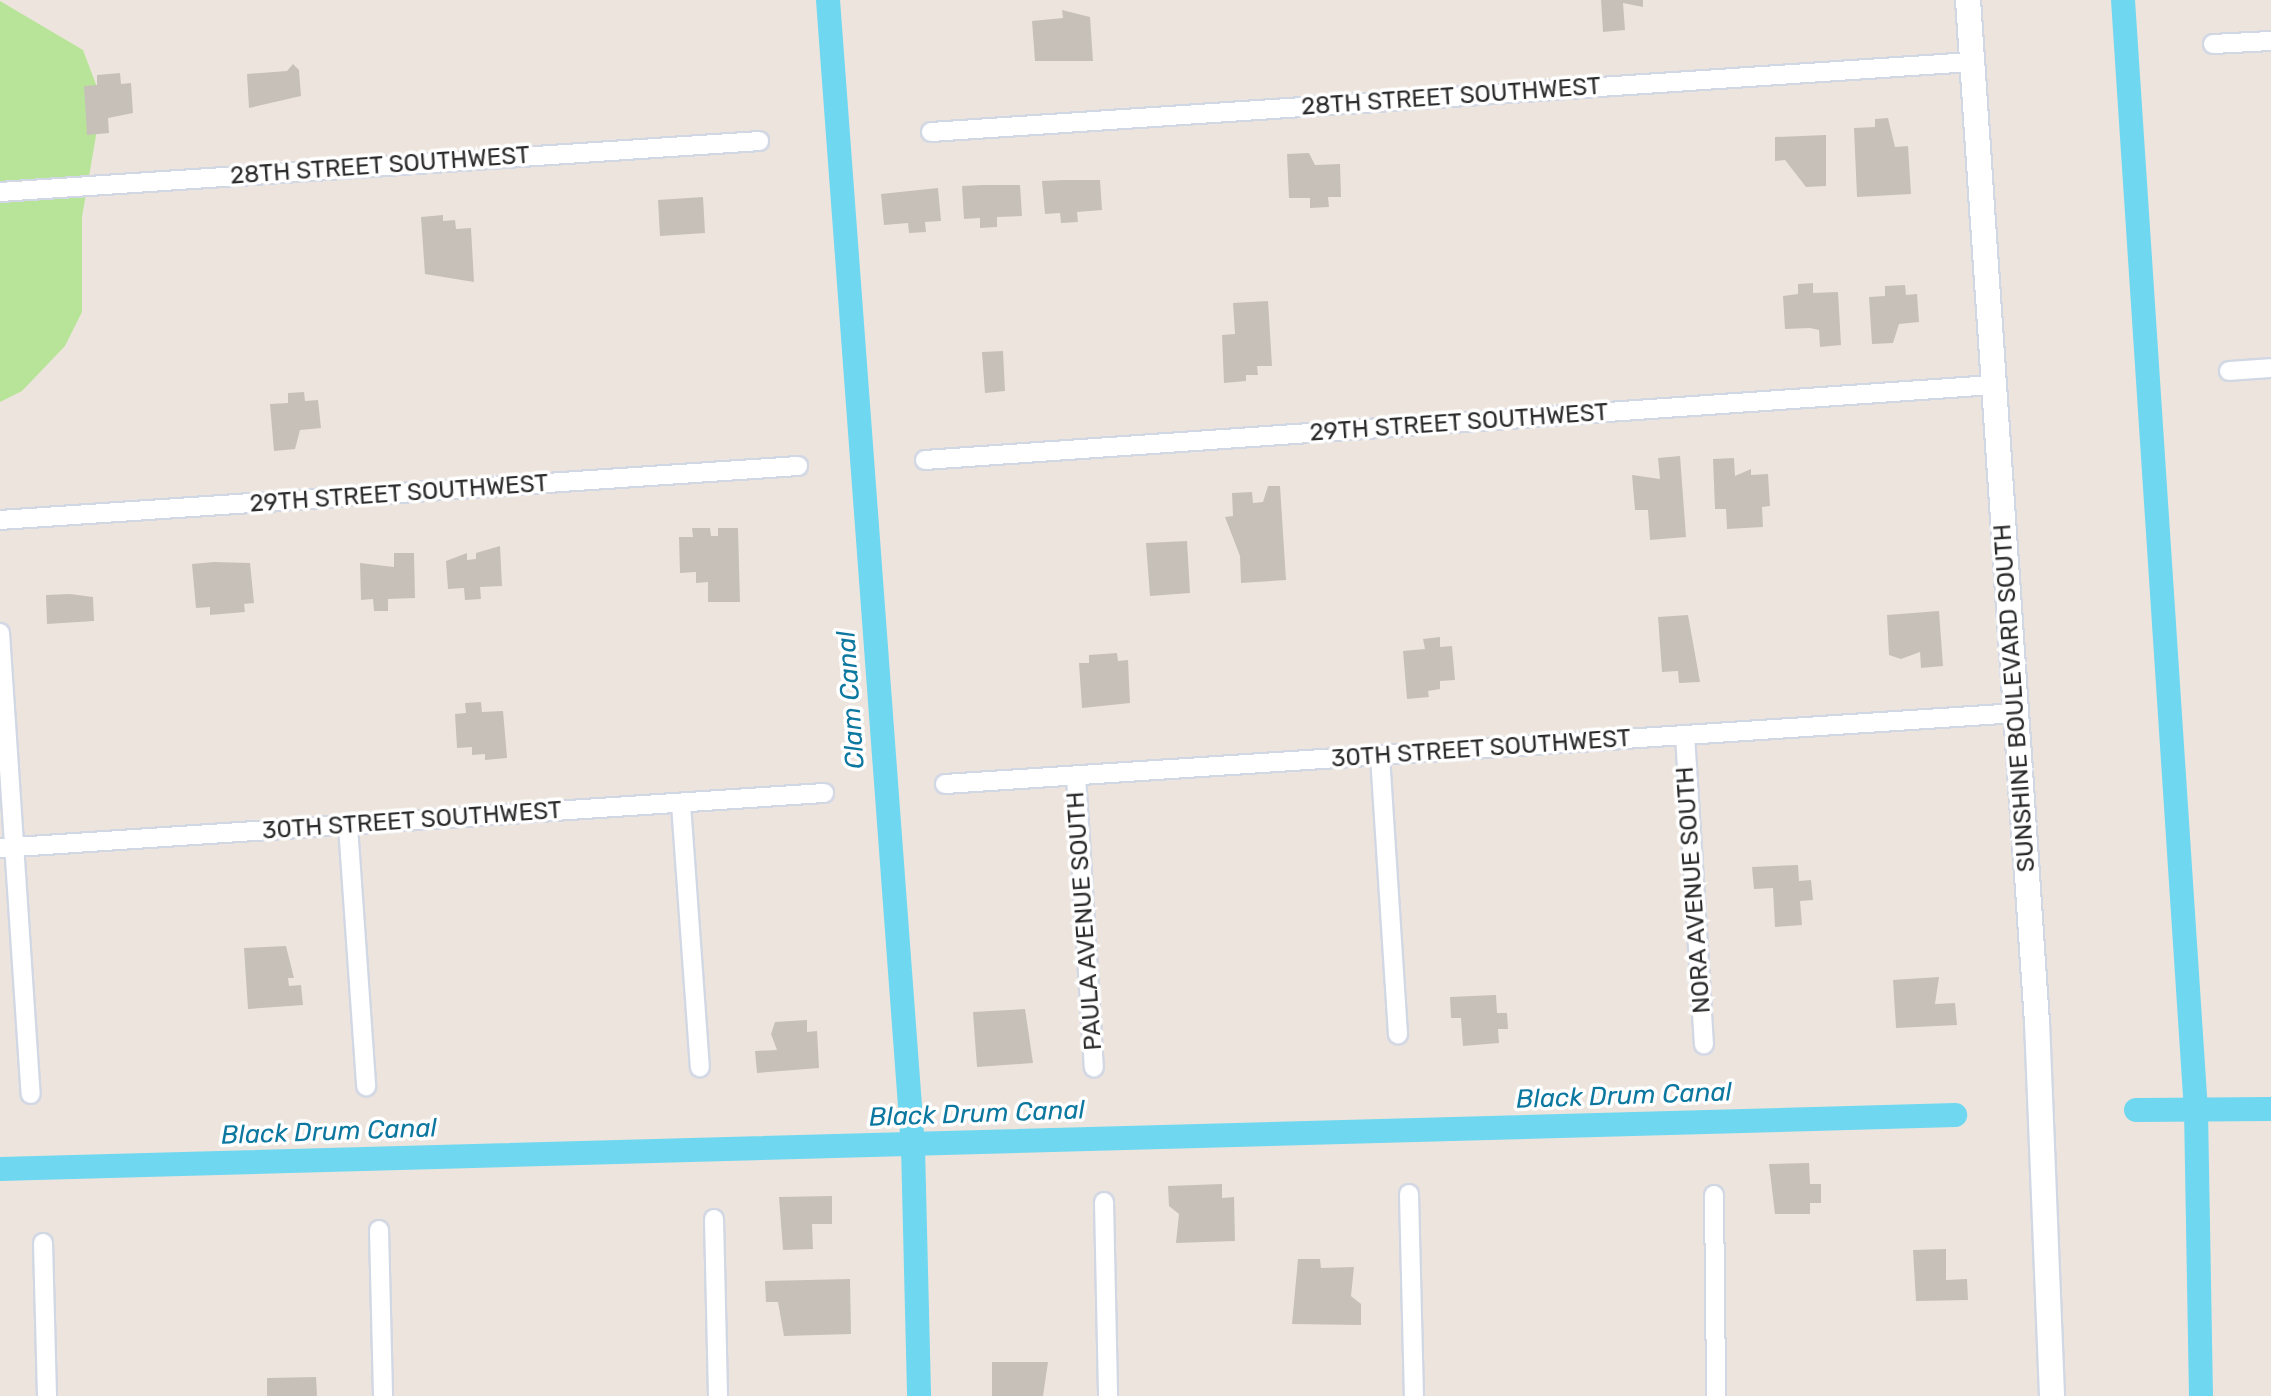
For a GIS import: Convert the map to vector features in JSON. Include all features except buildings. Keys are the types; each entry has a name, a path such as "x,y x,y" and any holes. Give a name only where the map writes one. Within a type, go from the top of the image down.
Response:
{"street":[{"name":"SUNSHINE BOULEVARD SOUTH","path":"1968,0 2016,713 2052,1396"},
{"path":"2213,44 2271,41"},
{"name":"28TH STREET SOUTHWEST","path":"931,132 1972,62"},
{"name":"28TH STREET SOUTHWEST","path":"0,192 759,141"},
{"path":"2229,371 2271,368"},
{"name":"29TH STREET SOUTHWEST","path":"925,460 1993,385"},
{"name":"29TH STREET SOUTHWEST","path":"0,520 798,466"},
{"path":"0,633 7,848 31,1094"},
{"name":"30TH STREET SOUTHWEST","path":"945,784 2016,713"},
{"name":"NORA AVENUE SOUTH","path":"1685,735 1704,1044"},
{"path":"1380,756 1398,1034"},
{"name":"PAULA AVENUE SOUTH","path":"1076,776 1094,1067"},
{"name":"30TH STREET SOUTHWEST","path":"7,848 824,793"},
{"path":"681,804 700,1067"},
{"path":"348,826 366,1086"},
{"path":"1409,1194 1414,1396"},
{"path":"1714,1195 1716,1396"},
{"path":"1104,1202 1108,1396"},
{"path":"714,1219 718,1396"},
{"path":"379,1230 383,1396"},
{"path":"43,1243 47,1396"}],"green space":[{"path":"0,1 83,50 97,87 98,124 82,217 82,312 65,346 22,391 0,402"}],"waterway":[{"name":"Clam Canal","path":"828,0 913,1147 919,1396"},
{"path":"2123,0 2196,1110 2201,1396"},
{"name":"Black Drum Canal","path":"2136,1110 2271,1109"},
{"name":"Black Drum Canal","path":"0,1169 1955,1115"}]}
